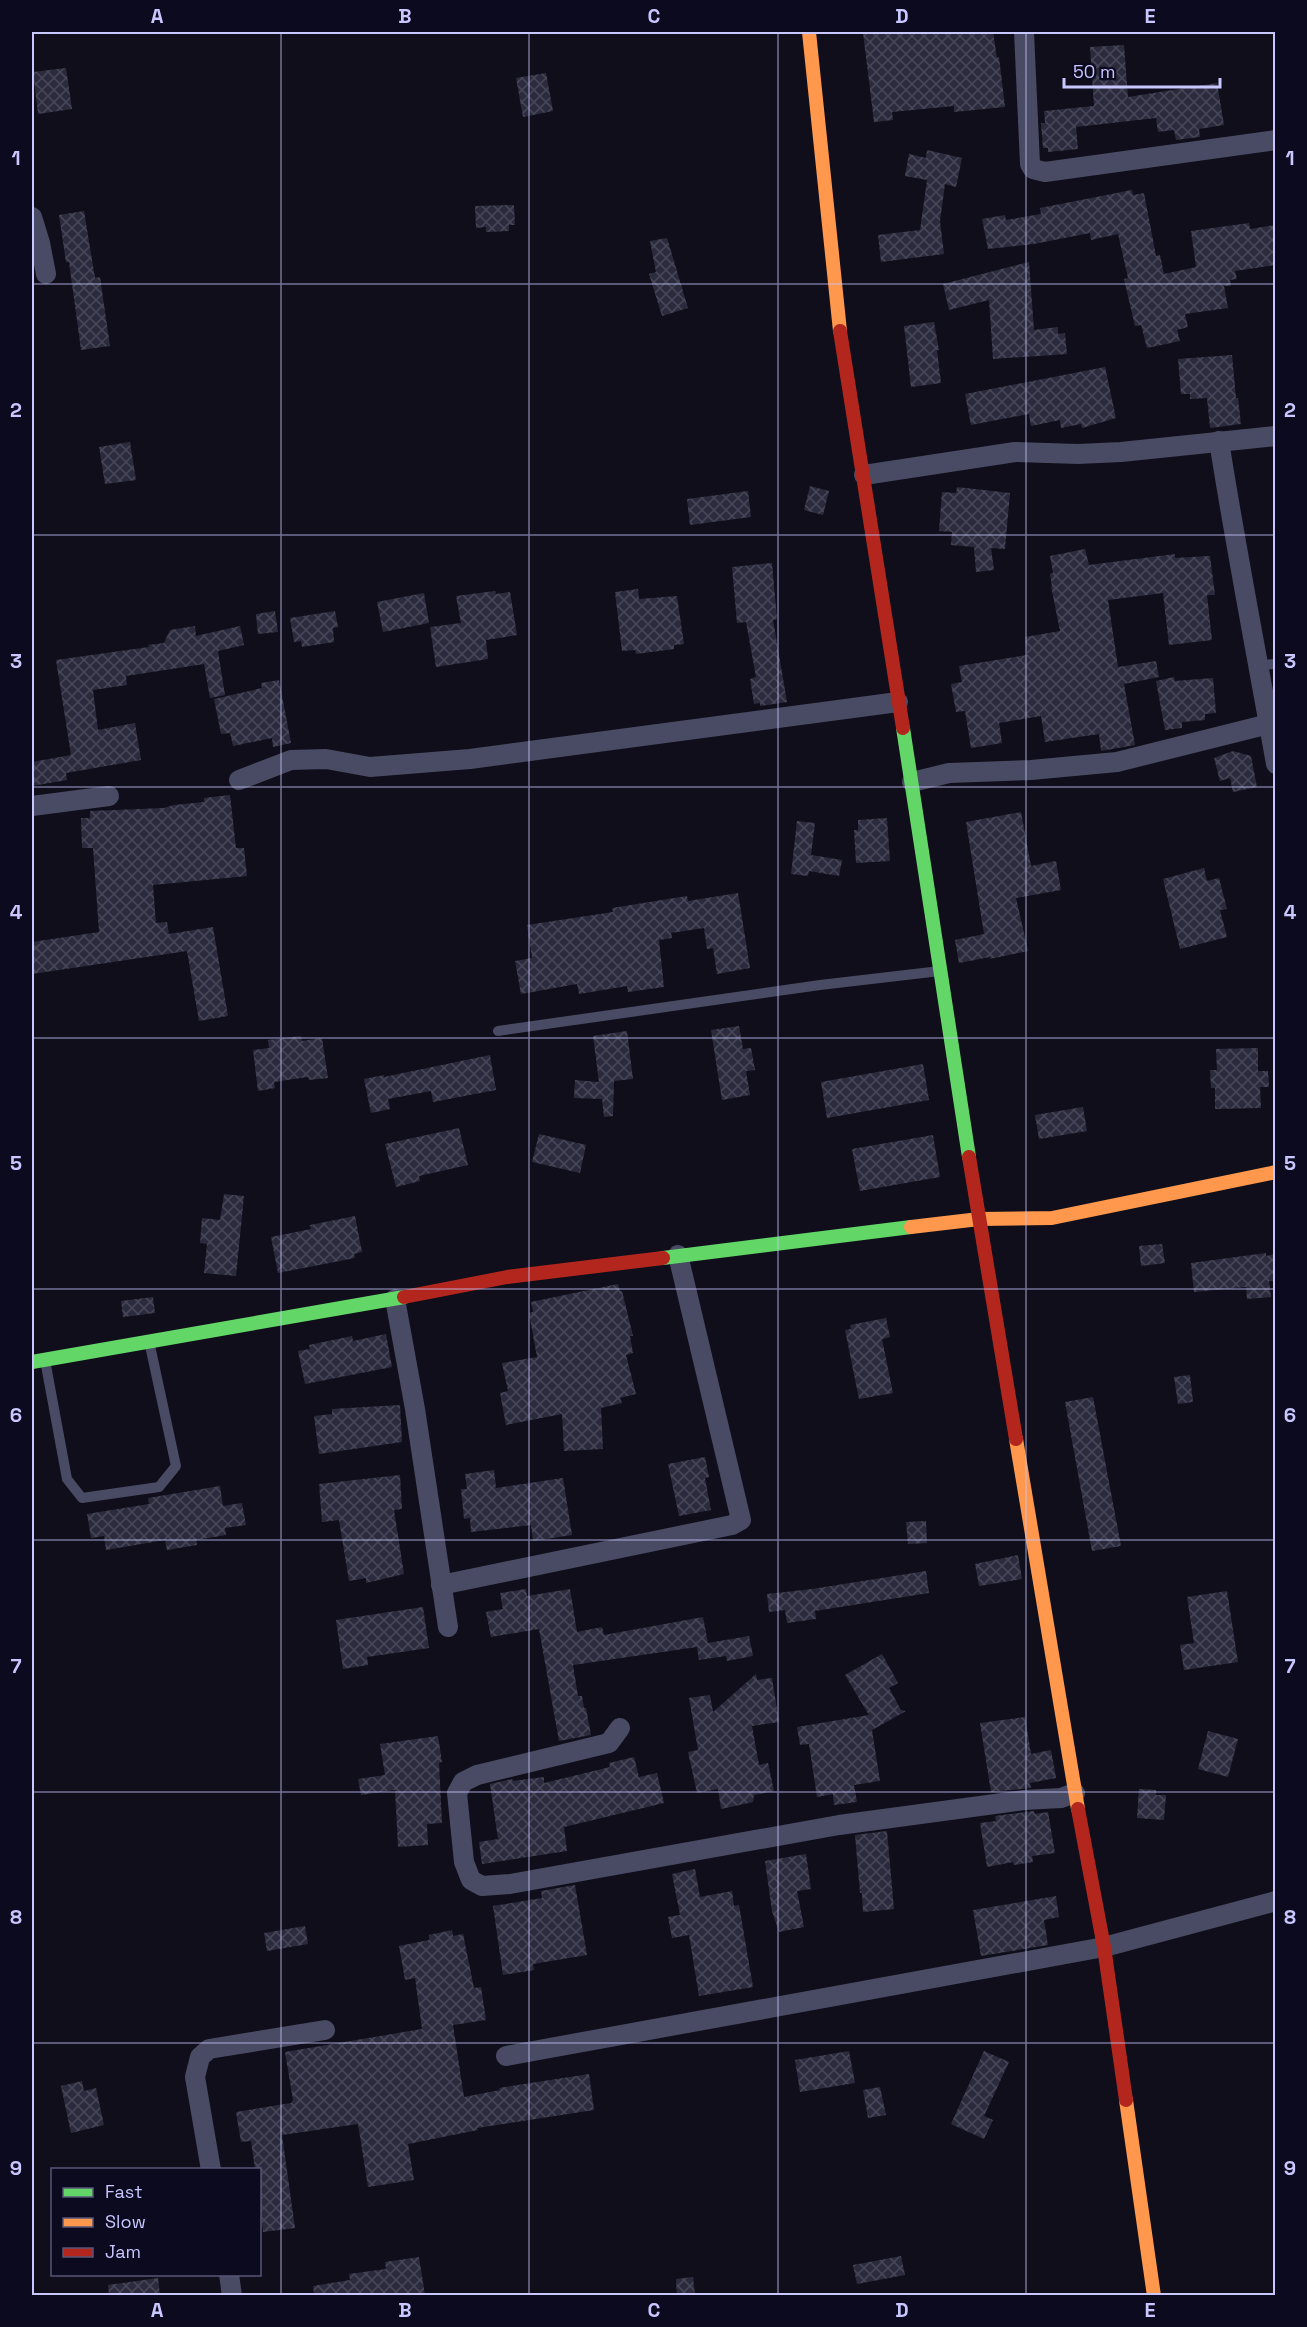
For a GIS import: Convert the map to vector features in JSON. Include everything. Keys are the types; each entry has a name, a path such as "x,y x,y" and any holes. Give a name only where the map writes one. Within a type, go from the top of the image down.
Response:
{"street":[{"path":"809,32 841,342 864,475 979,1219 1104,1947 1154,2295"},
{"path":"1024,32 1030,164 1033,169 1045,172 1275,140"},
{"path":"32,217 46,274"},
{"path":"864,475 1015,452 1078,454 1275,436"},
{"path":"1219,441 1238,561 1267,664 1269,724 1275,764"},
{"path":"239,780 291,760 326,759 370,767 470,759 898,702"},
{"path":"912,783 949,772 1031,770 1117,762 1269,724"},
{"path":"32,806 109,796"},
{"path":"38,1360 395,1299 507,1277 979,1219 1052,1218 1275,1172"},
{"path":"441,1585 732,1525 741,1520 678,1255"},
{"path":"395,1299 415,1409 448,1627"},
{"path":"620,1728 609,1743 477,1775 463,1782 457,1793 464,1862 471,1880 482,1886 510,1884 839,1825 1061,1797 1076,1793"},
{"path":"506,2056 1104,1947 1275,1901"},
{"path":"210,2168 195,2078 200,2057 209,2049 325,2030"},
{"path":"229,2276 232,2295"}],"lane":[{"path":"498,1031 820,985 940,971"},
{"path":"38,1360 68,1479 82,1498 159,1487 176,1466 148,1341"}],"building":[{"path":"993,32 997,58 999,57 1005,107 954,112 954,106 892,112 893,120 874,122 863,33"},
{"path":"1124,45 1128,97 1217,83 1224,125 1199,129 1200,137 1176,140 1174,130 1158,132 1156,118 1076,127 1078,149 1048,152 1048,148 1043,148 1041,123 1045,123 1044,111 1094,106 1090,47"},
{"path":"66,68 72,109 38,114 33,72"},
{"path":"546,73 553,111 523,117 516,78"},
{"path":"927,150 962,158 956,187 945,184 940,221 944,254 881,262 878,235 920,230 927,180 905,176 909,154 926,158"},
{"path":"1132,190 1133,195 1144,193 1156,256 1160,255 1164,274 1196,267 1191,231 1249,223 1250,229 1275,225 1275,265 1235,271 1237,279 1230,280 1231,286 1224,286 1228,308 1185,314 1188,327 1177,330 1180,341 1147,348 1141,325 1135,326 1124,279 1128,278 1118,234 1091,240 1090,233 1034,244 988,249 982,219 1005,215 1006,220 1041,214 1040,208"},
{"path":"514,205 515,225 509,225 509,231 486,232 486,227 476,228 475,206"},
{"path":"84,211 95,278 100,277 110,346 81,350 69,262 66,262 59,215"},
{"path":"667,238 688,308 662,316 649,274 656,272 650,241"},
{"path":"1029,262 1034,330 1058,327 1058,334 1065,333 1067,354 993,359 989,300 949,310 943,284"},
{"path":"934,322 941,383 911,387 904,326"},
{"path":"1232,355 1241,424 1210,428 1207,398 1190,399 1190,394 1181,394 1178,359"},
{"path":"1105,367 1116,418 1082,428 1081,424 1061,428 1060,420 1031,426 1029,414 971,425 965,394"},
{"path":"130,442 136,480 105,484 99,447"},
{"path":"810,486 829,491 823,515 804,510"},
{"path":"957,487 1010,493 1005,549 991,548 994,570 976,572 974,547 951,545 952,532 939,531 942,492 956,493"},
{"path":"748,491 751,517 690,525 687,499"},
{"path":"1085,549 1089,565 1175,554 1175,558 1210,556 1215,595 1207,595 1212,640 1169,645 1163,593 1108,600 1118,667 1156,661 1159,677 1124,684 1135,745 1101,751 1099,734 1045,742 1041,716 999,723 1002,743 971,748 965,711 956,712 951,684 962,682 959,666 1027,655 1025,637 1060,631 1051,586 1050,574 1053,573 1050,556"},
{"path":"772,563 777,619 773,620 787,702 760,706 760,703 754,704 750,679 756,677 746,622 737,623 732,567"},
{"path":"638,589 639,599 677,596 684,644 674,645 674,649 636,654 635,650 622,651 615,592"},
{"path":"495,591 496,594 510,592 517,635 486,640 488,659 436,667 430,627 461,623 456,596"},
{"path":"424,593 429,623 383,632 377,602"},
{"path":"275,611 278,632 258,634 256,614"},
{"path":"335,611 338,627 333,628 334,642 302,647 301,641 294,642 290,618"},
{"path":"195,626 196,636 240,626 244,645 218,651 225,695 210,698 204,664 126,676 127,685 93,690 98,730 135,723 141,760 66,773 67,780 32,786 32,762 71,755 56,660 149,647 148,645 164,643 170,630"},
{"path":"1174,677 1175,681 1213,678 1216,713 1205,714 1205,720 1182,722 1182,728 1165,730 1156,681"},
{"path":"279,680 291,743 273,747 272,738 233,746 230,733 221,734 214,699 262,688 261,683"},
{"path":"1233,751 1251,756 1257,787 1233,792 1230,778 1220,781 1214,758"},
{"path":"230,795 236,848 244,848 247,876 153,885 156,923 167,922 169,934 213,927 228,1016 199,1021 187,951 32,974 32,942 99,932 93,848 82,848 81,818 90,818 90,811 164,808 204,802 204,798"},
{"path":"1021,812 1031,866 1056,861 1061,890 1016,898 1028,951 959,963 955,940 984,934 966,822"},
{"path":"887,818 890,861 856,863 854,830 858,830 858,820"},
{"path":"797,821 815,823 811,855 842,860 839,876 809,871 808,876 791,874"},
{"path":"1204,868 1207,881 1219,878 1227,909 1220,910 1227,937 1180,949 1163,879"},
{"path":"738,893 750,968 717,974 713,948 707,949 704,928 671,933 672,938 659,940 664,987 628,992 627,986 579,994 577,984 521,994 515,961 532,958 527,925 613,912 612,908 687,896 688,901"},
{"path":"739,1026 743,1049 751,1048 755,1070 746,1071 750,1095 722,1100 711,1030"},
{"path":"627,1031 633,1079 614,1081 613,1116 604,1117 602,1099 574,1098 575,1080 599,1082 593,1036"},
{"path":"301,1036 302,1041 322,1038 328,1078 309,1080 308,1077 274,1082 275,1088 258,1091 253,1050 269,1048 268,1040"},
{"path":"1258,1048 1258,1071 1268,1071 1269,1087 1260,1087 1261,1108 1215,1109 1215,1088 1211,1088 1210,1070 1217,1070 1216,1049"},
{"path":"490,1055 496,1090 433,1102 431,1091 388,1099 390,1109 371,1113 364,1079"},
{"path":"923,1064 929,1100 827,1118 821,1082"},
{"path":"1083,1107 1087,1131 1039,1139 1035,1115"},
{"path":"459,1128 468,1165 419,1176 420,1181 396,1187 385,1144"},
{"path":"539,1134 586,1145 580,1173 532,1162"},
{"path":"933,1135 940,1177 860,1191 852,1149"},
{"path":"224,1194 244,1196 236,1276 204,1273 207,1244 200,1243 202,1218 220,1220"},
{"path":"355,1216 362,1252 354,1254 355,1258 278,1273 271,1237 311,1229 310,1225"},
{"path":"1162,1244 1165,1263 1141,1266 1139,1246"},
{"path":"1266,1253 1266,1256 1275,1254 1275,1281 1269,1281 1271,1297 1247,1299 1246,1287 1194,1292 1191,1263"},
{"path":"618,1284 622,1291 633,1336 630,1336 633,1353 626,1355 636,1394 620,1398 622,1403 601,1408 603,1449 564,1451 562,1414 506,1425 500,1393 508,1391 502,1363 537,1357 529,1313 533,1312 531,1302"},
{"path":"153,1297 155,1313 123,1317 121,1301"},
{"path":"886,1318 890,1337 882,1339 893,1393 859,1399 845,1330 851,1329 850,1325"},
{"path":"386,1334 392,1367 305,1384 298,1351 310,1349 309,1345 352,1336 353,1341"},
{"path":"1190,1375 1193,1402 1178,1404 1174,1377"},
{"path":"1093,1397 1121,1546 1092,1551 1065,1402"},
{"path":"400,1405 402,1442 319,1454 314,1416 332,1414 332,1409"},
{"path":"705,1457 709,1477 705,1478 711,1510 679,1516 668,1464"},
{"path":"494,1470 496,1488 563,1478 572,1535 533,1541 531,1525 471,1532 470,1518 464,1519 461,1489 467,1489 465,1474"},
{"path":"400,1475 402,1509 394,1510 404,1574 366,1583 366,1578 349,1581 339,1520 322,1522 319,1484"},
{"path":"220,1486 223,1506 242,1503 246,1525 225,1528 226,1535 196,1540 197,1545 167,1550 165,1540 106,1550 104,1536 91,1538 87,1514 149,1504 148,1498"},
{"path":"926,1521 927,1543 908,1544 906,1522"},
{"path":"1018,1555 1022,1579 979,1586 975,1564"},
{"path":"926,1571 929,1593 815,1611 816,1619 787,1623 785,1610 769,1612 767,1594"},
{"path":"526,1589 527,1596 570,1589 577,1632 602,1627 604,1635 703,1617 708,1643 749,1636 753,1656 727,1661 726,1656 699,1660 697,1647 573,1665 578,1696 582,1696 584,1708 586,1708 591,1735 559,1741 539,1629 491,1637 486,1612 503,1609 500,1593"},
{"path":"1227,1591 1238,1662 1184,1670 1180,1645 1194,1643 1187,1597"},
{"path":"423,1607 429,1648 367,1657 368,1665 343,1669 336,1620"},
{"path":"882,1654 898,1683 889,1688 901,1710 906,1711 872,1730 880,1781 854,1785 857,1802 834,1805 833,1794 817,1797 809,1744 800,1745 797,1727 869,1715 845,1675"},
{"path":"756,1674 757,1680 772,1678 779,1722 752,1726 759,1765 768,1763 774,1791 754,1795 753,1802 721,1809 718,1789 697,1793 688,1752 698,1750 689,1698 710,1695 713,1712"},
{"path":"1025,1717 1031,1754 1051,1750 1056,1778 1030,1783 1031,1788 991,1792 980,1723"},
{"path":"1208,1731 1238,1739 1228,1777 1198,1769"},
{"path":"438,1736 442,1762 439,1763 442,1823 427,1824 428,1845 398,1847 395,1790 361,1795 358,1779 385,1775 380,1744"},
{"path":"634,1757 639,1777 657,1773 664,1803 564,1827 567,1851 482,1864 479,1842 498,1839 490,1784 512,1779 513,1781 544,1777 544,1783 610,1767 609,1763"},
{"path":"1139,1789 1156,1790 1156,1795 1166,1795 1164,1820 1137,1818"},
{"path":"1034,1811 1035,1814 1048,1812 1055,1853 1032,1856 1033,1862 1014,1865 1013,1862 987,1867 980,1823 996,1821 995,1816"},
{"path":"887,1831 894,1909 863,1912 855,1835"},
{"path":"806,1854 811,1889 797,1891 804,1927 779,1932 772,1911 765,1861"},
{"path":"695,1869 700,1897 732,1891 734,1906 739,1905 753,1987 699,1996 689,1935 672,1938 668,1917 680,1915 672,1874"},
{"path":"575,1885 587,1955 533,1964 534,1970 503,1975 493,1906 542,1898 541,1891"},
{"path":"1056,1896 1059,1917 1044,1920 1048,1945 981,1956 973,1910"},
{"path":"305,1926 308,1944 267,1951 264,1933"},
{"path":"452,1930 453,1936 463,1934 474,1988 481,1987 486,2020 453,2025 464,2097 500,2090 499,2088 589,2074 594,2110 477,2128 478,2130 408,2144 414,2180 368,2187 358,2124 282,2135 295,2228 263,2232 261,2168 255,2168 251,2141 241,2142 236,2112 291,2103 293,2100 285,2052 422,2029 415,1978 405,1980 399,1946 429,1940 429,1935"},
{"path":"849,2051 855,2083 800,2092 795,2060"},
{"path":"984,2051 1009,2062 984,2116 993,2120 984,2139 951,2124"},
{"path":"82,2081 84,2091 96,2088 104,2125 71,2133 61,2086"},
{"path":"880,2087 886,2115 868,2118 863,2090"},
{"path":"901,2256 905,2275 857,2284 853,2265"},
{"path":"419,2257 425,2295 314,2295 313,2286 350,2280 349,2274 386,2269 385,2262"},
{"path":"693,2277 695,2295 677,2295 676,2279"},
{"path":"158,2278 160,2295 109,2295 108,2285"}],"traffic: fast":[{"path":"903,728 969,1157"},
{"path":"663,1258 911,1227"},
{"path":"32,1362 404,1297"}],"traffic: slow":[{"path":"809,32 840,331"},
{"path":"911,1227 979,1219 1052,1218 1276,1172"},
{"path":"1016,1439 1078,1809"},
{"path":"1126,2100 1154,2296"}],"traffic: jam":[{"path":"840,331 903,728"},
{"path":"969,1157 1016,1439"},
{"path":"404,1297 507,1277 663,1258"},
{"path":"1078,1809 1104,1947 1126,2100"}]}
